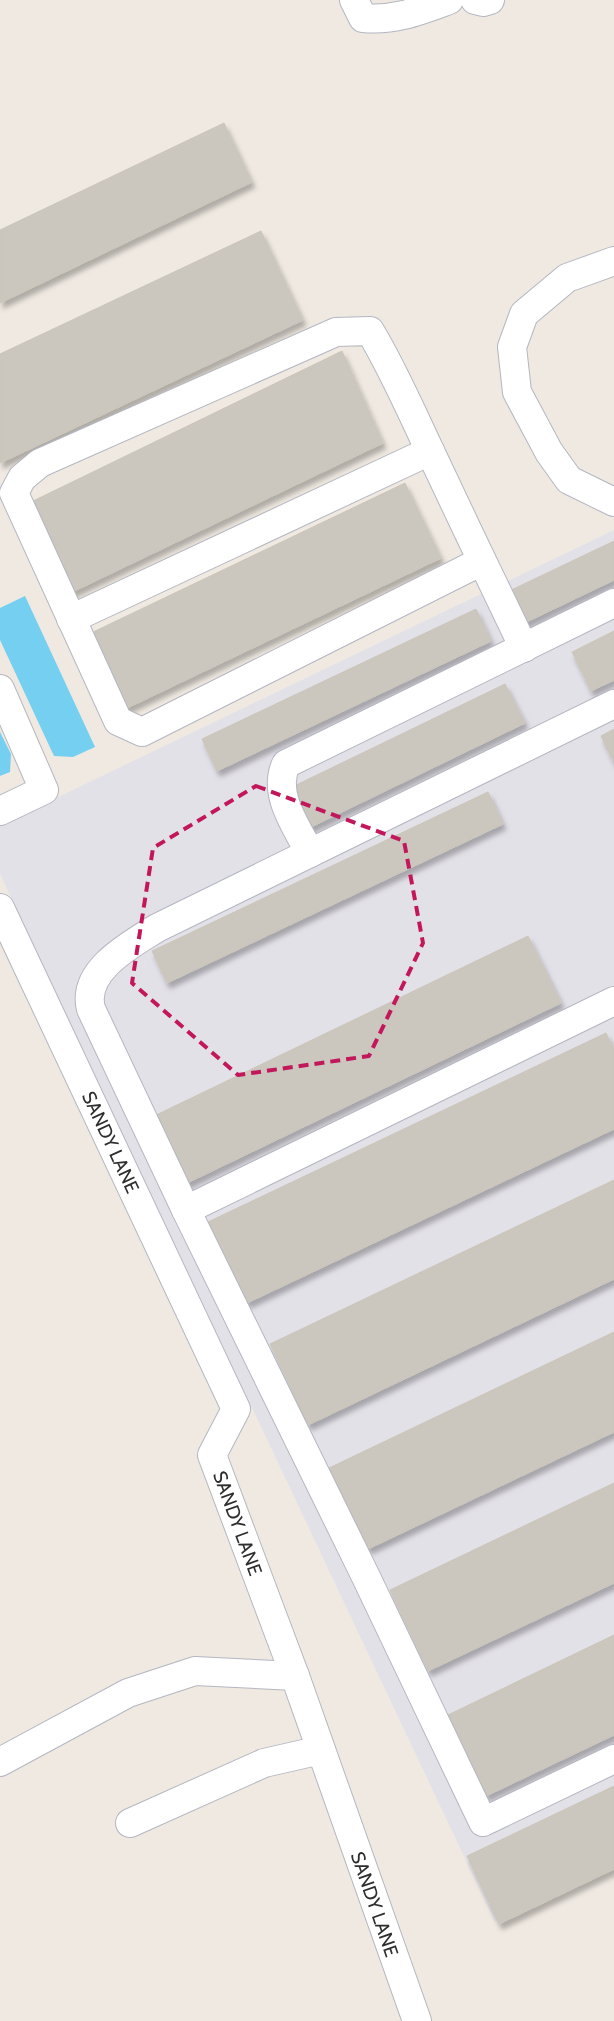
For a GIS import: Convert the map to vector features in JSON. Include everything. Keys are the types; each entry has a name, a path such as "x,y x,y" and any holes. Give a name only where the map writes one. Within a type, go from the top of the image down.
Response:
{"street":[{"path":"354,0 363,18 384,20 413,13 449,0"},
{"path":"475,0 483,2 490,0"},
{"path":"614,261 568,278 524,314 512,347 517,392 549,452 569,480 614,502"},
{"path":"482,561 142,732 118,722 14,493 22,478 40,463 336,332 370,332 383,353 524,648"},
{"path":"71,620 430,451"},
{"path":"310,853 283,799 281,775 286,764 614,603"},
{"path":"0,689 44,790 0,811"},
{"path":"614,704 157,928 114,955 90,986 88,996 91,1008 186,1210 366,1577 483,1822 614,1759"},
{"name":"SANDY LANE","path":"0,908 236,1409 212,1455 295,1676 417,2021"},
{"path":"186,1210 614,1001"},
{"path":"0,1762 128,1693 195,1671 295,1676"},
{"path":"130,1824 264,1763 321,1750"}],"highlighted area":[{"path":"256,786 404,841 423,943 369,1056 238,1075 132,983 153,848"}],"shaded area":[{"path":"614,530 614,1865 495,1922 0,874 0,825"}],"water":[{"path":"25,596 95,747 73,757 54,756 0,640 0,608"},
{"path":"0,732 11,754 10,772 0,776"}],"building":[{"path":"224,123 252,182 0,303 0,230"},
{"path":"261,231 303,320 0,463 0,354"},
{"path":"342,351 383,443 68,594 29,503"},
{"path":"405,483 441,558 125,709 89,634"},
{"path":"614,541 614,580 518,626 505,593"},
{"path":"476,609 491,641 217,771 202,739"},
{"path":"614,631 614,680 591,691 572,652"},
{"path":"505,684 525,723 309,828 290,788"},
{"path":"614,729 614,763 601,736"},
{"path":"488,792 503,824 167,983 152,951"},
{"path":"528,936 561,1003 185,1184 152,1117"},
{"path":"606,1033 614,1050 614,1129 247,1303 208,1222"},
{"path":"614,1180 614,1279 308,1425 270,1344"},
{"path":"614,1332 614,1432 368,1549 329,1468"},
{"path":"614,1483 614,1583 428,1671 390,1590"},
{"path":"614,1635 614,1735 486,1796 448,1715"},
{"path":"614,1786 614,1869 499,1924 467,1856"}]}
